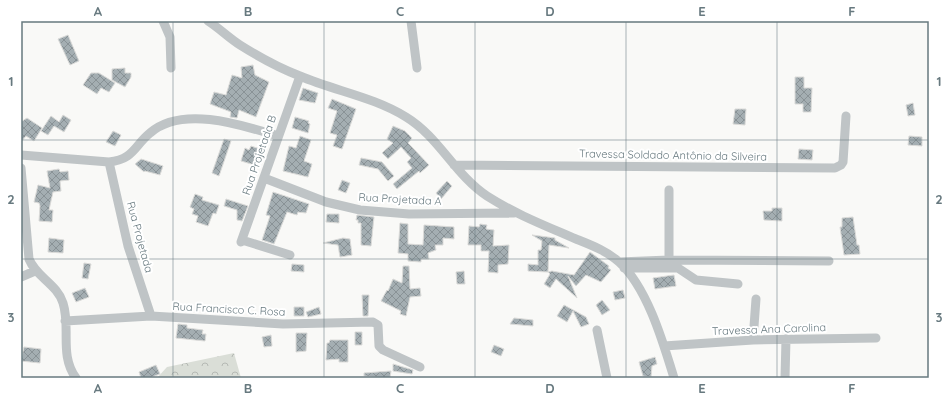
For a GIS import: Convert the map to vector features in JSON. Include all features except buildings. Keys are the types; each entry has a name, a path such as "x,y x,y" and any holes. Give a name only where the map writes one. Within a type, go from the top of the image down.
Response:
{"street":[{"path":"164,21 170,37 171,68"},
{"path":"208,21 244,48 300,76 383,106 406,117 430,135 454,165 486,196 515,212 600,249 622,265 635,279 664,346 674,378"},
{"path":"411,21 417,68"},
{"name":"Rua Projetada B","path":"290,255 242,241 300,76"},
{"name":"Travessa Soldado Antônio da Silveira","path":"454,165 835,168 842,165 843,162 846,116"},
{"path":"21,155 110,162 126,158 149,133 158,126 189,119 225,121 278,136"},
{"name":"Rua Projetada","path":"110,162 128,246 151,316"},
{"path":"21,168 29,259 35,271 59,294 63,302 67,362 76,378"},
{"name":"Rua Projetada A","path":"264,178 326,202 360,210 409,214 515,212"},
{"path":"669,190 669,260"},
{"path":"622,265 669,260 829,261"},
{"path":"622,265 678,268 696,280 738,284"},
{"path":"21,277 35,271"},
{"path":"754,340 756,298"},
{"name":"Rua Francisco C. Rosa","path":"65,322 151,316 283,324 372,322 378,325 379,346 383,350 420,367"},
{"path":"597,330 607,378"},
{"name":"Travessa Ana Carolina","path":"664,346 754,340 876,338"},
{"path":"785,378 786,339"}],"green space":[{"path":"234,353 241,378 157,378 167,367"}]}
